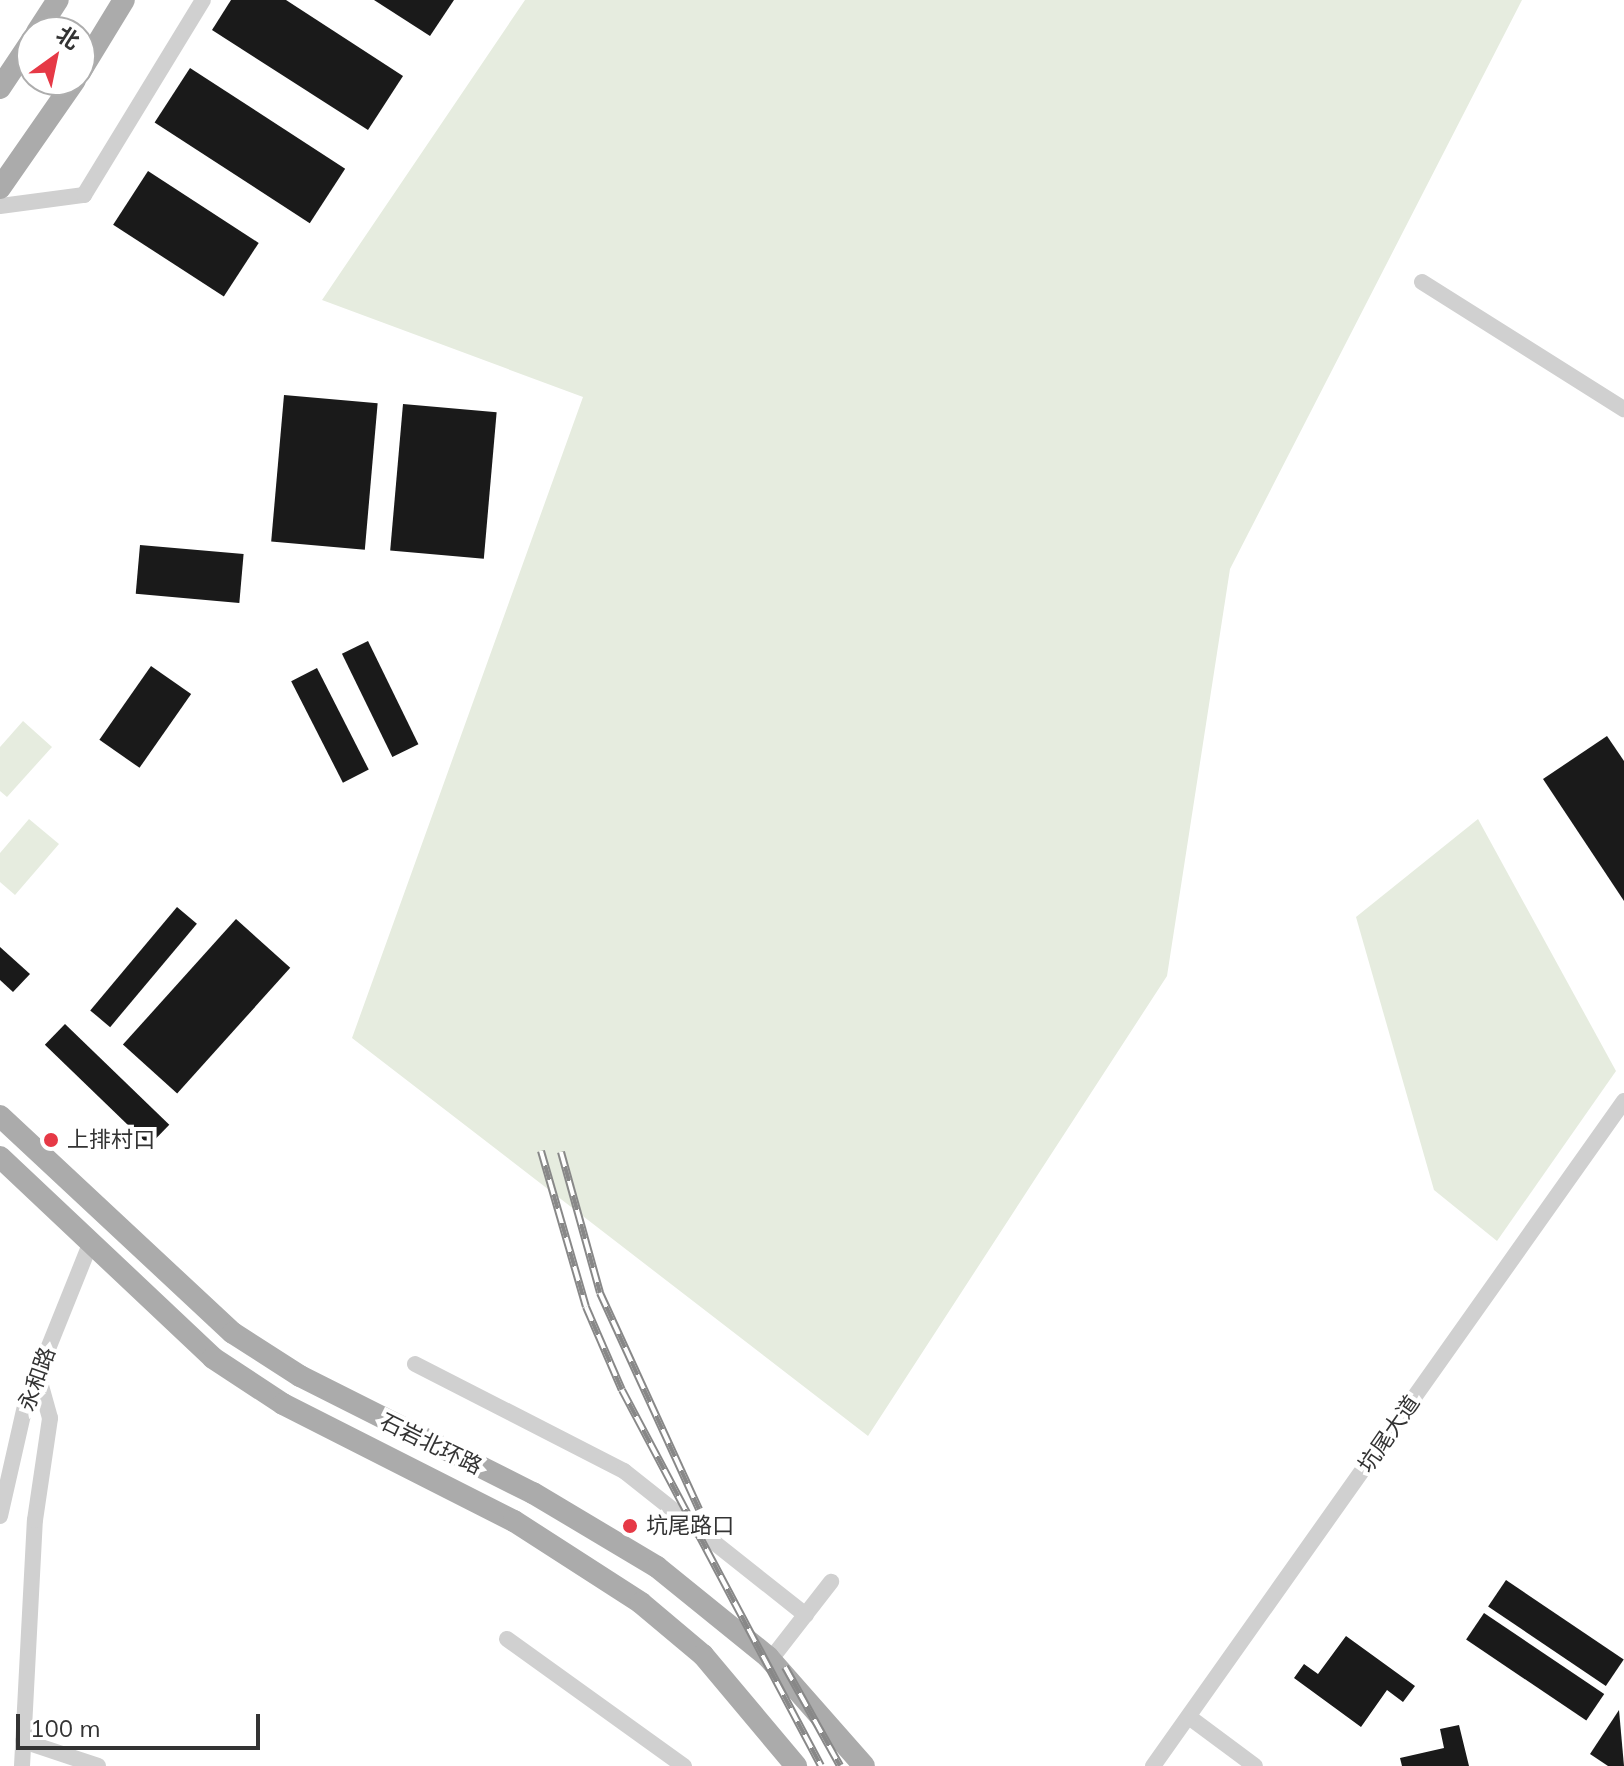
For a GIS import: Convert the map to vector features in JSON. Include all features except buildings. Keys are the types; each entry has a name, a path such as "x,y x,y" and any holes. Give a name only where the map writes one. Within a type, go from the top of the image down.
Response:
{"main road":[{"path":"96,46 124,0"},
{"path":"0,88 16,64"},
{"path":"0,188 64,96"},
{"name":"石岩北环路","path":"0,1116 233,1333 364,1412 597,1529 657,1567 771,1659 864,1766"},
{"name":"石岩北环路","path":"0,1157 89,1247 213,1358 283,1404 514,1521 641,1603 703,1655 796,1766"}],"street":[{"path":"0,206 84,195 203,0"},
{"path":"1422,282 1624,409"},
{"name":"坑尾大道","path":"1153,1766 1624,1101"},
{"name":"永和路","path":"0,1516 38,1375 89,1247"},
{"path":"415,1364 624,1471 806,1615"},
{"path":"22,1766 35,1520 50,1418 38,1375"},
{"path":"771,1659 831,1582"},
{"path":"507,1639 684,1766"},
{"path":"1189,1717 1255,1766"},
{"path":"23,1741 98,1766"}],"shaded area":[{"path":"525,0 1522,0 1230,569 1167,976 868,1436 352,1038 583,397 322,300"},
{"path":"23,721 52,747 7,797 0,791 0,747"},
{"path":"29,819 59,844 15,895 0,882 0,853"},
{"path":"1478,819 1616,1071 1497,1241 1434,1190 1356,917"}],"railway":[{"path":"541,1151 586,1307 622,1390 821,1766"},
{"path":"561,1152 600,1293 699,1509"},
{"path":"785,1667 840,1766"}],"place":[{"name":"上排村口","path":"51,1140"},
{"name":"坑尾路口","path":"630,1526"}]}
